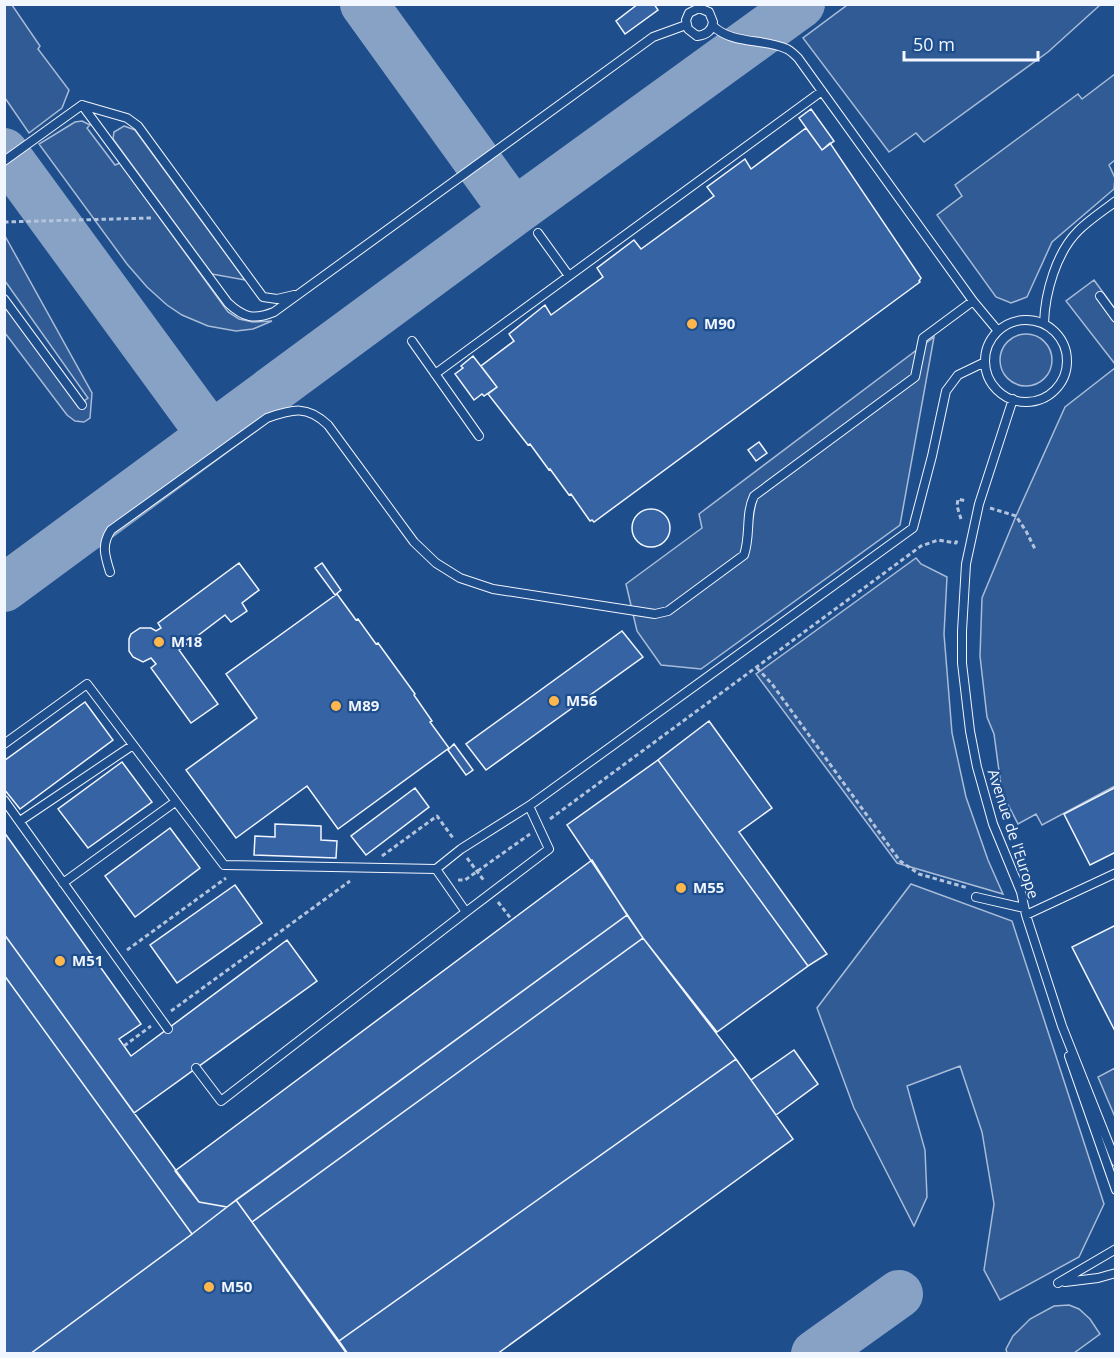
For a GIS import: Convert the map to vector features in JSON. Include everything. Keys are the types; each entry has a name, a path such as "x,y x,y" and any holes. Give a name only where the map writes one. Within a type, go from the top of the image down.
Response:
{"lane":[{"path":"699,6 709,12 712,17 712,26 705,35 697,36 690,32 686,25 686,17 689,12 699,6"},
{"path":"82,105 228,303 236,311 260,318 274,312 653,37 686,25"},
{"path":"712,26 720,33 734,38 788,49 798,58 973,301 998,331"},
{"path":"435,374 822,91"},
{"path":"82,105 127,118 138,126 264,297 277,299 299,294"},
{"path":"4,161 82,105"},
{"path":"1044,323 1045,305 1054,275 1067,245 1076,232 1116,201"},
{"path":"538,233 569,276"},
{"path":"1100,296 1116,318"},
{"path":"4,299 82,405"},
{"path":"111,572 104,550 105,539 111,530 267,418 281,413 303,411 316,414 328,425 419,548 436,563 460,578 493,589 655,614 668,612 744,555 748,542 748,508 754,496 915,377 923,338 973,301"},
{"path":"1032,320 1044,323 1055,330 1063,341 1067,353 1064,378 1047,397 1022,402 1012,399 992,384 985,362 986,350 991,339 1008,323 1032,320"},
{"path":"412,341 479,436"},
{"path":"4,744 87,684 224,865 436,868 461,849 529,806 914,528 946,391 958,375 985,362"},
{"name":"Avenue de l'Europe","path":"1012,399 979,504 966,564 962,631 965,692 970,731 993,824 1021,892 1025,912 1062,1026"},
{"path":"20,821 133,745"},
{"path":"4,800 168,1029"},
{"path":"63,883 176,802"},
{"path":"196,1068 221,1101 549,849 529,806"},
{"path":"436,868 466,912"},
{"path":"975,893 1025,912 1116,873"},
{"path":"1062,1026 1116,1162"},
{"path":"1062,1026 1072,1071 1116,1190"},
{"path":"1116,1249 1058,1283 1098,1278 1116,1273"}],"path":[{"path":"4,222 165,218"},
{"path":"958,499 1016,516 1035,549"},
{"path":"757,668 772,684 900,861 919,873 975,893"},
{"path":"342,879 353,879 366,867 437,816 477,872"},
{"path":"117,958 231,875"}],"shaded area":[{"path":"4,5 12,5 40,46 38,49 69,90 62,108 29,133 5,98"},
{"path":"847,5 1100,5 1048,52 924,142 916,133 889,152 803,38"},
{"path":"1115,74 1115,160 1109,165 1115,178 1114,189 1052,242 1027,297 1011,303 996,297 937,215 962,196 955,185 1078,94 1082,99"},
{"path":"82,121 90,125 87,128 115,165 120,163 228,312 239,319 253,322 272,321 253,329 236,331 208,326 182,315 147,287 127,264 39,144 75,122"},
{"path":"124,126 135,130 245,280 212,274 113,139 114,132"},
{"path":"5,236 92,393 90,418 84,422 75,421 67,415 5,333 4,299 81,403 88,398 5,281"},
{"path":"1094,280 1115,309 1115,364 1066,301"},
{"path":"1021,334 1031,334 1041,338 1048,345 1052,360 1048,375 1041,382 1031,386 1021,386 1011,382 1004,375 1000,365 1000,355 1004,345 1011,338"},
{"path":"934,337 900,525 701,669 661,665 637,631 626,584 702,528 699,514"},
{"path":"1115,368 1115,786 1042,825 1036,814 1018,824 1002,793 994,734 987,717 980,656 982,598 1065,407"},
{"path":"916,558 921,564 947,577 944,634 952,733 966,797 988,860 1003,894 897,863 756,674"},
{"path":"911,884 1012,921 1104,1204 1079,1257 1000,1300 984,1270 994,1204 982,1132 960,1066 907,1086 925,1150 927,1197 914,1226 854,1108 817,1008"},
{"path":"1115,1068 1115,1117 1098,1077"},
{"path":"1069,1305 1079,1309 1090,1319 1100,1334 1074,1353 1007,1353 1006,1349 1013,1336 1030,1319 1054,1306"}],"building":[{"path":"638,4 654,4 658,10 625,34 616,21"},
{"path":"811,109 834,141 822,150 799,118"},
{"name":"M90","path":"806,128 822,150 830,143 921,278 920,282 594,522 590,521 571,494 569,495 488,394 497,387 481,366 514,341 509,334 545,305 551,315 603,277 597,268 634,240 641,249 714,196 707,187 745,159 751,169"},
{"path":"473,356 497,387 474,400 455,374"},
{"path":"759,442 767,453 756,461 748,450"},
{"path":"651,509 658,510 664,515 669,521 669,535 664,541 658,546 651,547 644,546 638,541 633,535 632,528 633,521 638,515 644,510"},
{"name":"M18","path":"239,563 259,590 242,603 247,611 231,622 225,615 179,650 218,704 191,723 151,668 156,664 151,658 143,662 133,657 129,651 129,639 131,634 140,628 151,628 156,631 161,628 158,623"},
{"path":"322,563 341,590 335,595 315,568"},
{"name":"M89","path":"337,594 376,644 378,643 415,694 432,721 430,722 449,748 338,829 307,786 236,838 186,770 257,718 226,674"},
{"name":"M56","path":"622,631 643,657 486,770 466,744"},
{"path":"85,702 113,740 20,809 4,789 4,761"},
{"path":"709,721 772,808 739,832 827,954 808,966 658,760"},
{"path":"454,744 473,770 466,775 448,750"},
{"name":"M55","path":"658,760 808,966 717,1032 643,938 567,825"},
{"path":"122,762 152,802 88,848 58,809"},
{"path":"1116,787 1116,852 1090,865 1064,814"},
{"path":"415,788 429,807 366,855 351,836"},
{"path":"275,824 321,826 321,840 337,841 336,858 254,855 255,836 275,837"},
{"path":"170,828 200,868 135,917 105,876"},
{"name":"M51","path":"4,832 141,1024 119,1039 131,1056 287,940 317,981 134,1113 4,934"},
{"path":"592,860 627,915 227,1207 199,1202 175,1171"},
{"path":"235,885 262,923 177,983 150,945"},
{"path":"627,915 643,938 252,1222 236,1200"},
{"path":"1116,925 1116,1033 1072,947"},
{"path":"4,934 199,1202 227,1207 192,1234 4,975"},
{"path":"643,938 736,1059 339,1341 252,1222"},
{"path":"4,975 192,1234 30,1354 4,1354"},
{"path":"794,1050 818,1084 776,1115 751,1080"},
{"path":"736,1059 793,1139 497,1354 348,1354 339,1341"},
{"name":"M50","path":"236,1200 347,1354 30,1354 192,1234"}],"taxiway":[{"path":"364,4 514,212"},
{"path":"4,588 514,212 801,4"},
{"path":"4,152 211,435"},
{"path":"815,1354 899,1294"}],"place":[{"name":"M90","path":"692,324"},
{"name":"M18","path":"159,642"},
{"name":"M56","path":"554,701"},
{"name":"M89","path":"336,706"},
{"name":"M55","path":"681,888"},
{"name":"M51","path":"60,961"},
{"name":"M50","path":"209,1287"}]}
